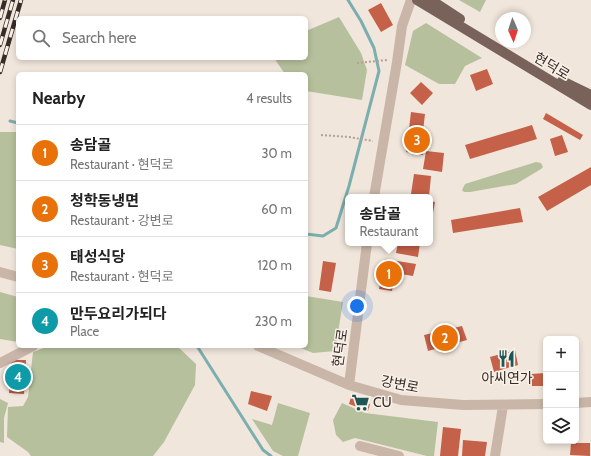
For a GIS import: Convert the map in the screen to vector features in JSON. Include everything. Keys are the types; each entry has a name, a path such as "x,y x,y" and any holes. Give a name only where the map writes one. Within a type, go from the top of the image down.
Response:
{"main road":[{"name":"현덕로","path":"417,0 591,105"},
{"name":"현덕로","path":"431,0 546,74 591,95"},
{"path":"444,0 450,13"}],"street":[{"path":"375,194 398,62 402,26 411,0"},
{"name":"현덕로","path":"349,385 367,246"},
{"path":"0,272 16,276"},
{"path":"0,363 29,348"},
{"name":"강변로","path":"263,348 349,385 402,400 463,405 503,406 543,404"},
{"path":"579,403 591,402"},
{"path":"496,456 503,406"},
{"path":"360,446 399,456"}],"path":[{"path":"357,63 383,59"},
{"path":"321,135 349,137 368,141"}],"green space":[{"path":"459,0 486,0 480,12"},
{"path":"339,17 361,53 367,70 362,100 308,91 308,72 284,72 275,60 308,60 308,30"},
{"path":"426,23 482,58 465,66 455,84 439,84 405,65 413,31"},
{"path":"0,132 16,132 16,249 0,245"},
{"path":"536,162 541,163 543,167 516,184 470,192 464,192 462,190 465,184"},
{"path":"0,292 16,296 16,342 0,339"},
{"path":"308,296 343,302 335,351 313,353 301,348 308,348"},
{"path":"44,348 179,348 196,364 195,385 164,442 153,456 31,456 28,452 7,437 8,407 23,406 28,397 33,352"},
{"path":"0,399 8,403 4,418 4,443 0,442"},
{"path":"278,403 310,413 298,456 283,456 273,451 252,419 272,425"},
{"path":"342,403 365,413 438,422 434,456 427,456 355,438 343,442 336,435 333,420"}],"building":[{"path":"381,3 393,25 381,32 368,10"},
{"path":"487,69 493,84 476,91 470,75"},
{"path":"421,82 433,93 422,105 410,93"},
{"path":"411,112 425,114 423,131 409,129"},
{"path":"546,113 583,135 580,140 543,119"},
{"path":"532,125 537,139 470,159 465,145"},
{"path":"409,133 426,136 423,155 406,152"},
{"path":"562,135 568,152 555,156 550,139"},
{"path":"426,151 444,153 442,172 423,169"},
{"path":"591,167 591,185 547,211 538,197"},
{"path":"414,174 431,176 429,194 411,194"},
{"path":"433,202 435,202 433,213"},
{"path":"520,208 523,222 453,233 451,220"},
{"path":"397,246 420,246 418,257 396,253"},
{"path":"385,259 416,264 413,276 395,273 392,291 379,289"},
{"path":"323,261 336,263 331,292 319,290"},
{"path":"462,326 467,340 428,351 424,335"},
{"path":"515,350 518,365 494,372 490,357"},
{"path":"11,360 26,360 24,394 9,393"},
{"path":"543,373 543,386 532,386 531,374"},
{"path":"251,391 272,396 267,411 248,404"},
{"path":"351,397 370,404 368,411 349,404"},
{"path":"443,427 461,429 458,456 440,456"},
{"path":"463,440 487,442 485,456 462,456"},
{"path":"590,443 590,456 570,455 571,444"}],"waterway":[{"path":"347,194 379,71 374,48 361,21 348,0"},
{"path":"10,121 16,122"},
{"path":"308,234 323,236 336,228 345,199"},
{"path":"198,348 263,450 271,456"}],"railway":[{"path":"0,18 5,0"},
{"path":"0,45 13,0"},
{"path":"16,16 21,0"},
{"path":"0,72 16,17"}],"place":[{"name":"태성식당","path":"417,140"},
{"name":"송담골","path":"389,274"},
{"name":"청학동냉면","path":"445,338"},
{"name":"아씨연가","path":"507,358"},
{"name":"만두요리가되다","path":"18,377"},
{"name":"CU","path":"360,402"}]}
